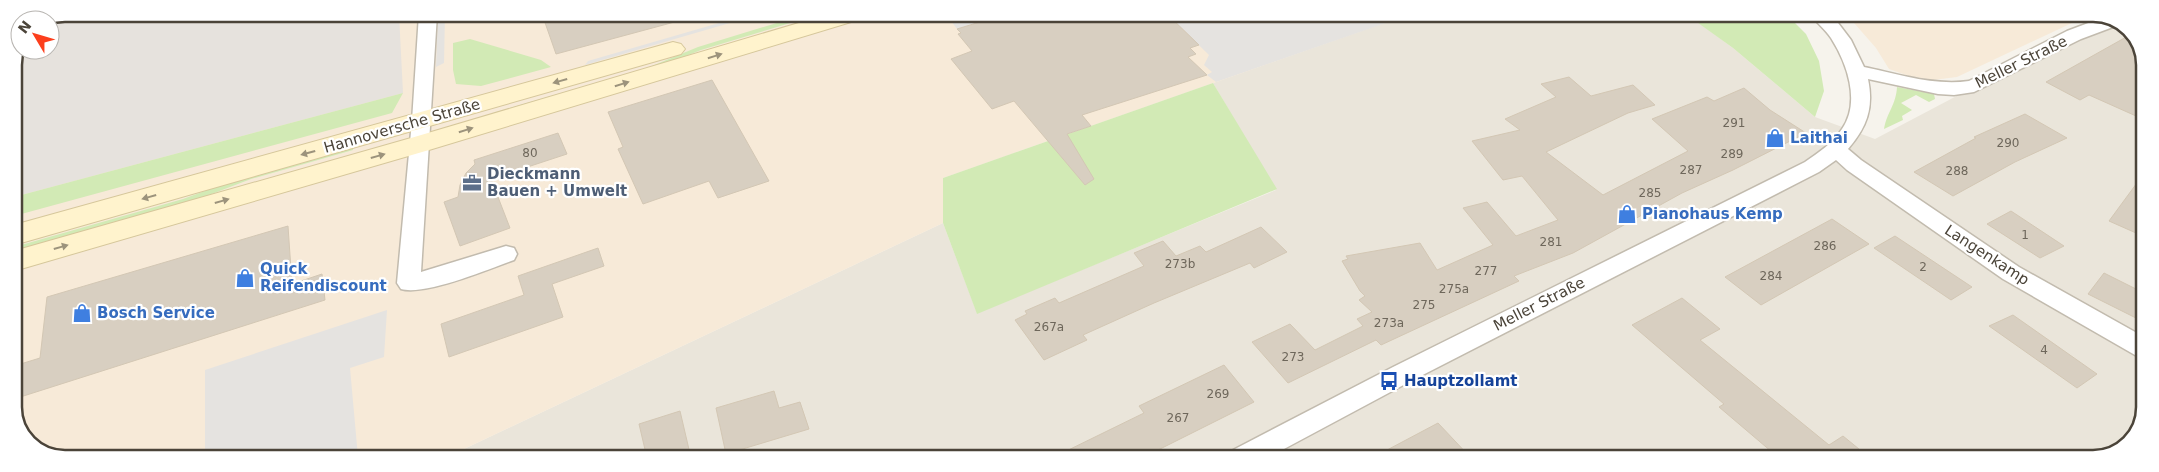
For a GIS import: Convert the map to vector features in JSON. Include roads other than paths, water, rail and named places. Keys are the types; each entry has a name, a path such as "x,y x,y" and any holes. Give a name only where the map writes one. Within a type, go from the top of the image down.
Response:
{"main road":[{"name":"Hannoversche Straße","path":"23,257 421,133 764,22"},
{"name":"Hannoversche Straße","path":"22,233 421,133 824,22"}],"street":[{"path":"421,133 428,22"},
{"name":"Meller Straße","path":"1257,450 1402,374 1812,167 1837,150 1855,126 1862,105 1861,86 1844,42 1827,22"},
{"name":"Meller Straße","path":"1856,71 1923,86 1954,89 1974,86 2074,35 2104,24"},
{"name":"Hannoversche Straße","path":"421,133 409,283 438,277 506,254"},
{"name":"Langenkamp","path":"1837,150 1854,165 2011,273 2136,343"}],"place":[{"name":"Laithai","path":"1775,138"},
{"name":"Dieckmann Bauen + Umwelt","path":"472,183"},
{"name":"Pianohaus Kemp","path":"1627,214"},
{"name":"Quick Reifendiscount","path":"245,278"},
{"name":"Bosch Service","path":"82,313"},
{"name":"Hauptzollamt","path":"1389,381"}]}
